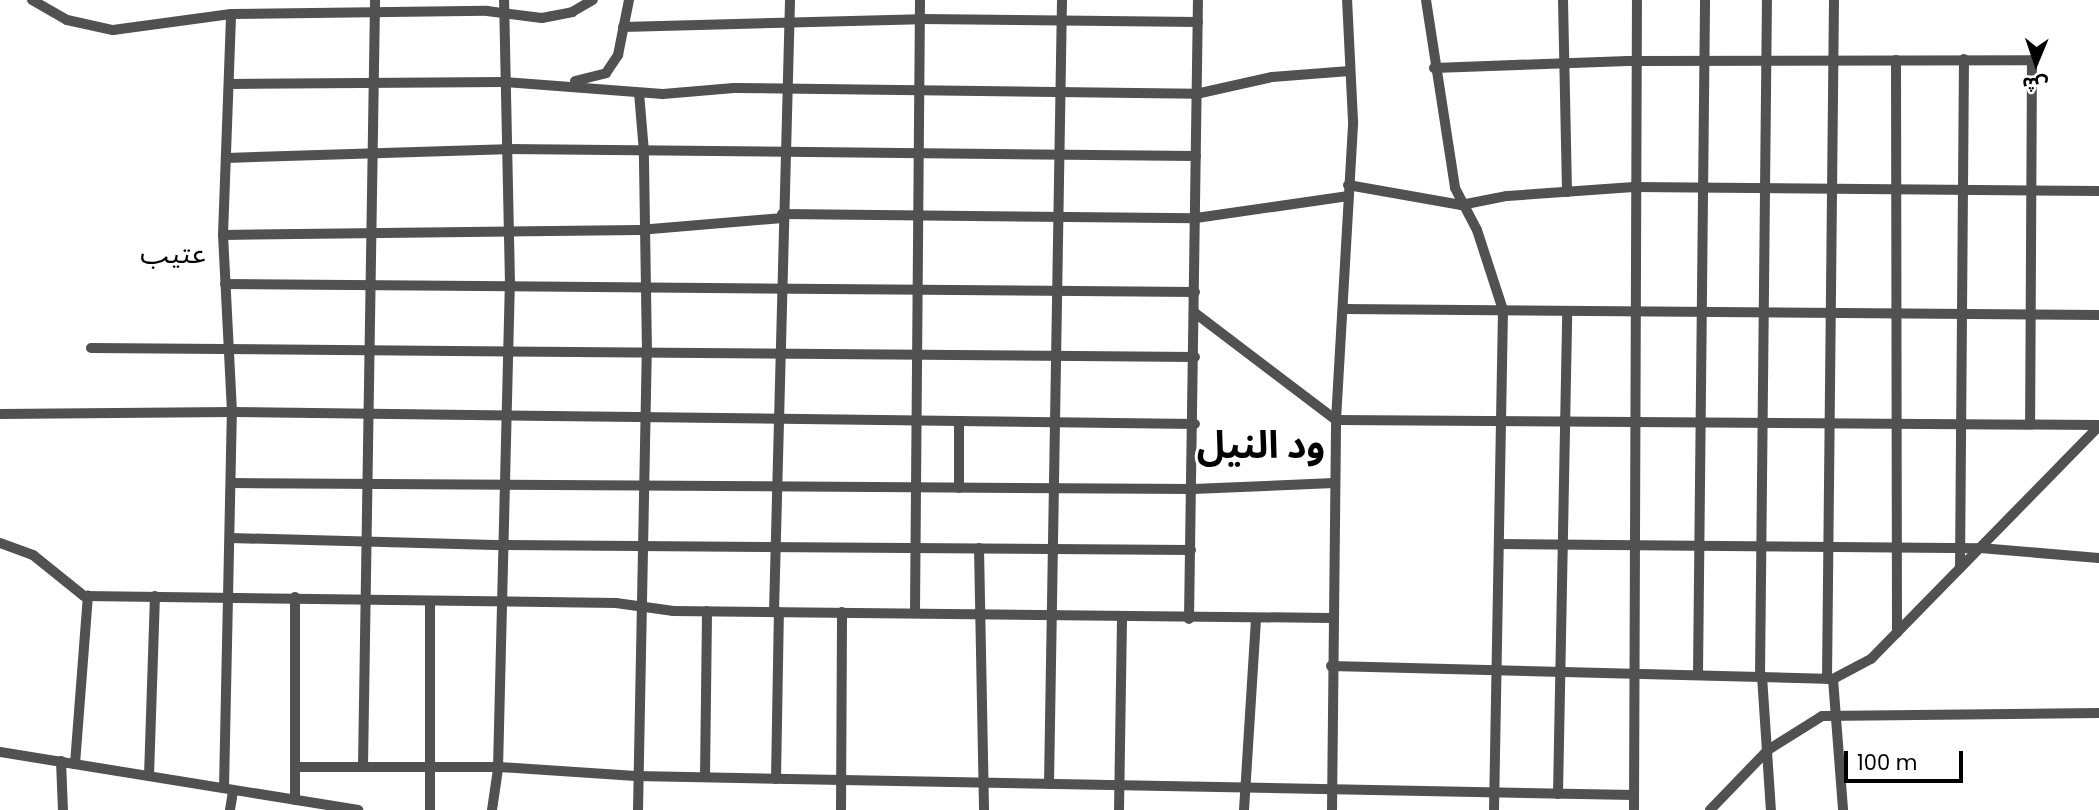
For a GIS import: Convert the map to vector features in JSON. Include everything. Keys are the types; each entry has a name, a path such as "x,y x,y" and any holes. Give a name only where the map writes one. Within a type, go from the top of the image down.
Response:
{"street":[{"path":"32,0 67,20 113,30 231,14 504,13 542,18 572,12 593,0"},
{"path":"363,767 363,600 370,414 375,0"},
{"path":"492,810 499,767 510,286 506,232 504,0"},
{"path":"565,83 606,73 618,55 629,0"},
{"path":"776,779 776,487 790,0"},
{"path":"915,611 920,0"},
{"path":"1049,784 1054,616 1062,0"},
{"path":"1189,619 1195,424 1198,0"},
{"path":"1332,810 1331,618 1336,421 1344,309 1348,190 1350,71 1347,0"},
{"path":"1426,0 1434,68 1461,205 1477,230 1503,310 1499,669 1494,810"},
{"path":"1563,0 1567,63 1567,192"},
{"path":"1634,810 1632,671 1637,0"},
{"path":"1698,674 1705,0"},
{"path":"1768,0 1761,676 1771,810"},
{"path":"1834,0 1830,679 1838,716 1843,810"},
{"path":"230,810 232,412 223,235 231,14"},
{"path":"623,27 654,23 789,25 920,19 1198,22"},
{"path":"1960,568 1964,59"},
{"path":"1434,68 1704,60 2032,60 2030,424"},
{"path":"1896,60 1896,633"},
{"path":"229,84 503,82 565,83 639,93 787,90 1196,94 1272,77 1350,71"},
{"path":"638,810 636,776 647,353 644,152 639,93"},
{"path":"226,158 505,149 1196,156"},
{"path":"223,235 646,229 782,216 1196,218 1348,190 1461,205 1507,196 1634,187 2099,191"},
{"path":"225,284 1195,292"},
{"path":"1344,309 2099,315"},
{"path":"1558,794 1567,311"},
{"path":"1195,313 1336,421 2099,425"},
{"path":"91,348 1195,357"},
{"path":"0,414 232,412 1195,424"},
{"path":"959,421 959,488"},
{"path":"1331,666 1632,671 1830,679 1871,659 2099,425"},
{"path":"231,484 1193,489 1334,483"},
{"path":"231,538 365,538 504,545 1191,550"},
{"path":"0,543 33,555 67,587 88,596 503,601 641,605 707,611 915,611 1189,619 1331,618"},
{"path":"1500,544 1980,548 2099,558"},
{"path":"979,548 984,810"},
{"path":"75,764 88,596"},
{"path":"149,776 155,596"},
{"path":"295,597 295,800"},
{"path":"430,601 430,810"},
{"path":"705,777 707,611"},
{"path":"841,810 842,611"},
{"path":"1119,810 1122,617"},
{"path":"1244,810 1256,618"},
{"path":"1710,810 1768,750 1822,716 2099,713"},
{"path":"0,752 358,810"},
{"path":"61,761 63,810"},
{"path":"295,767 499,767 636,776 1332,787 1634,795"}],"district":[{"name":"عتيب","path":"173,254"},
{"name":"ود النيل","path":"1261,445"}]}
